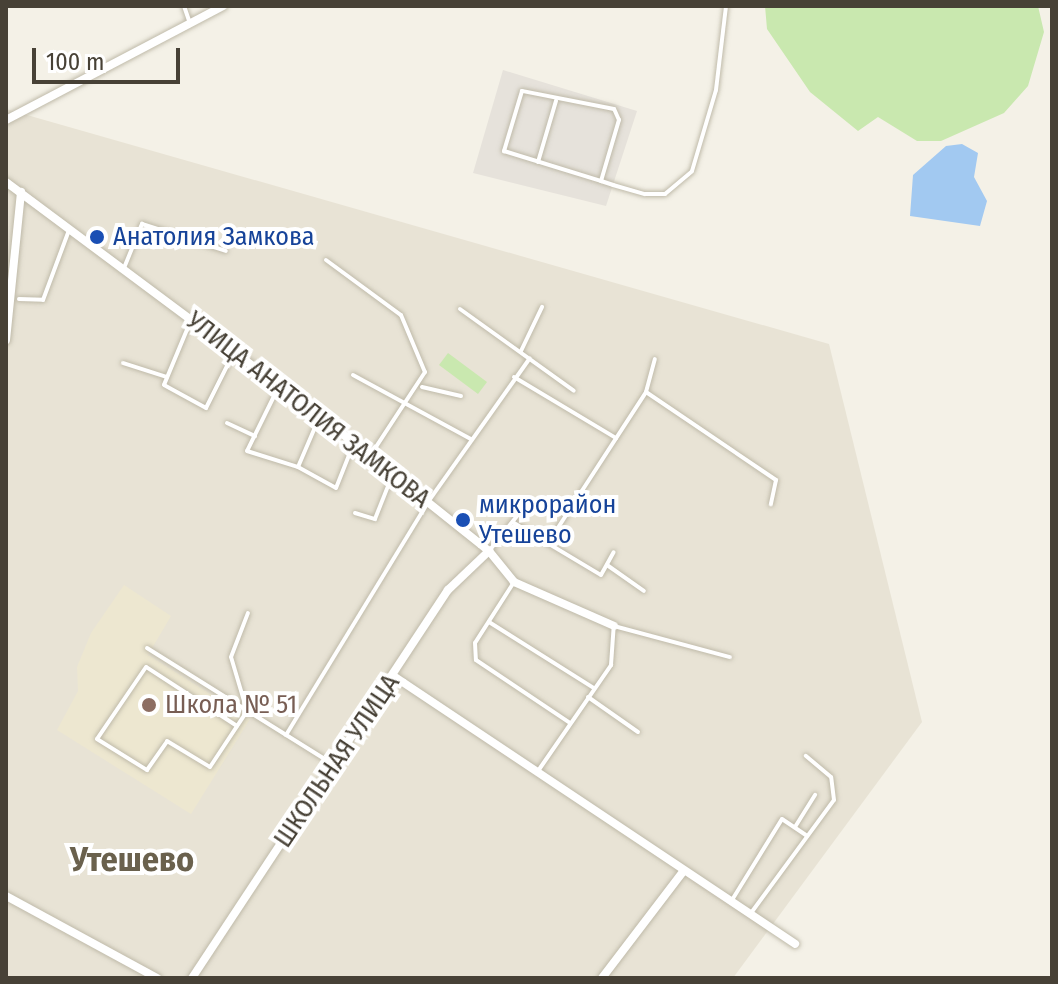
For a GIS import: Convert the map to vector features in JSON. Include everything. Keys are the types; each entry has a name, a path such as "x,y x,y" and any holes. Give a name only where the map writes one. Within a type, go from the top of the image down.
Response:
{"street":[{"path":"6,120 223,6"},
{"name":"УЛИЦА АНАТОЛИЯ ЗАМКОВА","path":"6,182 320,416 489,551 514,582 614,626"},
{"path":"6,340 21,192"},
{"name":"ШКОЛЬНАЯ УЛИЦА","path":"192,978 395,677 448,590 489,551"},
{"path":"395,677 682,873 732,900 795,944"},
{"path":"602,978 682,873"},
{"path":"6,896 157,978"}],"lane":[{"path":"184,6 190,23"},
{"path":"556,101 522,91 504,151 601,181 665,194 692,171 716,90 726,6"},
{"path":"538,162 556,101 566,95 614,109 619,120 601,181"},
{"path":"124,268 142,224 226,251"},
{"path":"19,299 43,300 70,228"},
{"path":"326,260 401,315 425,372 422,387 404,406 370,456"},
{"path":"521,351 542,307"},
{"path":"460,309 574,391"},
{"path":"191,319 164,385 206,408 234,352"},
{"path":"286,735 428,502 530,358"},
{"path":"550,540 646,392 655,359"},
{"path":"123,363 167,377"},
{"path":"353,375 389,390 404,406 471,439"},
{"path":"514,377 616,438"},
{"path":"279,386 247,451 298,467 336,488 354,443"},
{"path":"422,387 461,396"},
{"path":"646,392 776,480 771,504"},
{"path":"298,467 320,416"},
{"path":"227,423 255,436"},
{"path":"355,513 375,519 393,474"},
{"path":"489,551 529,501"},
{"path":"514,523 550,540 601,575 614,552"},
{"path":"607,565 644,591"},
{"path":"514,582 473,651 481,666 570,723"},
{"path":"247,711 231,657 248,613"},
{"path":"489,622 594,688"},
{"path":"537,773 611,665 614,626 730,657"},
{"path":"147,648 333,765"},
{"path":"237,726 146,667 97,739 147,770 167,741 210,767 247,711"},
{"path":"588,697 638,732"},
{"path":"751,913 808,836 837,786 806,756"},
{"path":"795,827 815,795"},
{"path":"732,900 782,819 808,836"}],"shaded area":[{"path":"503,70 637,111 606,206 473,173"},
{"path":"6,109 829,344 922,722 733,978 6,978"},
{"name":"Школа № 51","path":"124,585 171,616 148,655 250,719 191,814 57,730 78,691 77,667 91,633"}],"green space":[{"path":"765,6 1038,6 1044,32 1028,86 1004,113 941,141 917,141 878,117 858,131 810,92 767,29"},
{"path":"448,353 487,382 478,394 439,365"}],"water":[{"path":"962,144 978,153 974,177 987,201 980,226 910,216 913,175 946,146"}],"place":[{"name":"Анатолия Замкова","path":"97,237"},
{"name":"микрорайон Утешево","path":"463,520"},
{"name":"Школа № 51","path":"149,705"}],"district":[{"name":"Утешево","path":"132,860"}]}
